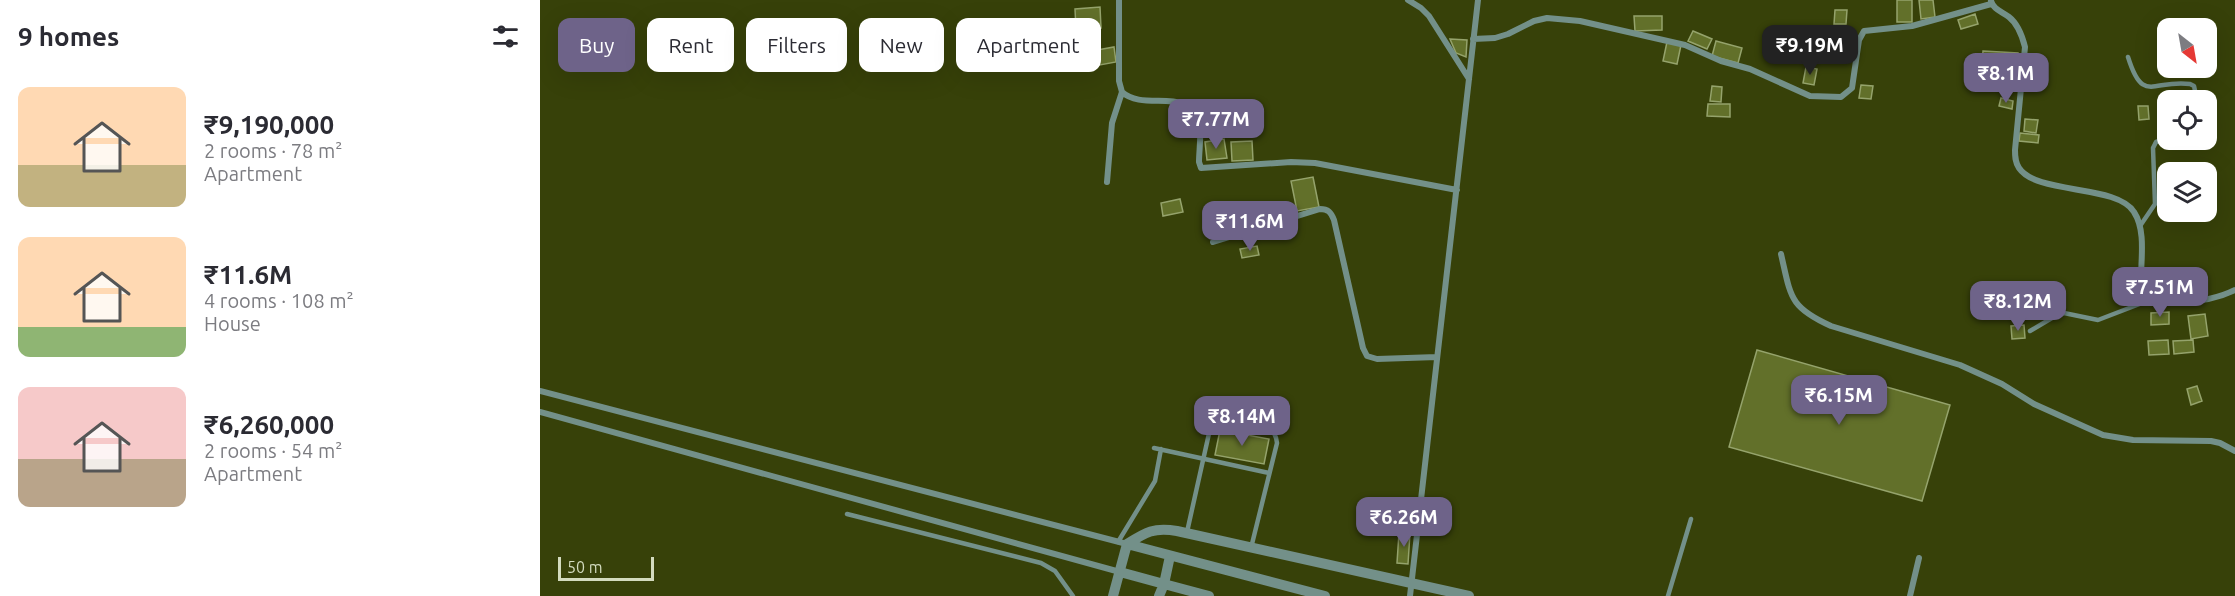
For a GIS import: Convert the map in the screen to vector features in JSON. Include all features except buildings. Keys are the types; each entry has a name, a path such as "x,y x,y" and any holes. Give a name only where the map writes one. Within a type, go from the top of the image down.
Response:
{"street":[{"path":"1107,182 1112,123 1122,92 1119,81 1119,0"},
{"path":"1408,0 1429,16 1469,79"},
{"path":"1410,596 1478,0"},
{"path":"1473,39 1495,38 1534,21 1547,18 1580,21 1685,45 1721,61 1750,69 1810,96 1834,98 1847,94 1852,88 1859,40 1864,31 1912,26 1991,2 2016,24 2025,47 2015,150 2019,168 2028,176 2044,182 2115,199 2127,204 2135,212 2140,226 2141,286 2144,294 2150,300 2203,301 2235,290"},
{"path":"1122,92 1136,101 1179,101 1188,106 1199,122 1201,168 1291,162 1315,163 1457,190"},
{"path":"1213,242 1320,209 1327,209 1332,213 1334,219 1363,348 1367,356 1377,359 1437,357"},
{"path":"1781,254 1791,297 1798,307 1812,318 1831,327 1960,365 2002,384 2034,404 2103,435 2133,440 2211,441 2235,451"},
{"path":"540,390 1325,596"},
{"path":"540,412 1209,596"},
{"path":"1122,543 1160,528 1469,596"},
{"path":"1113,596 1120,572 1122,543"},
{"path":"1160,596 1170,556"},
{"path":"1910,596 1919,558"}],"lane":[{"path":"2128,57 2135,78 2140,84 2147,87 2190,84 2195,90"},
{"path":"2140,226 2155,204 2153,148 2157,142"},
{"path":"2030,331 2064,313 2098,320 2150,300"},
{"path":"1187,533 1202,458 1213,421 1220,417 1228,417 1274,431 1277,443 1251,548"},
{"path":"1154,447 1269,473"},
{"path":"1122,543 1155,481 1161,449"},
{"path":"847,514 1041,563 1055,571 1073,596"},
{"path":"1668,596 1691,519"}]}
